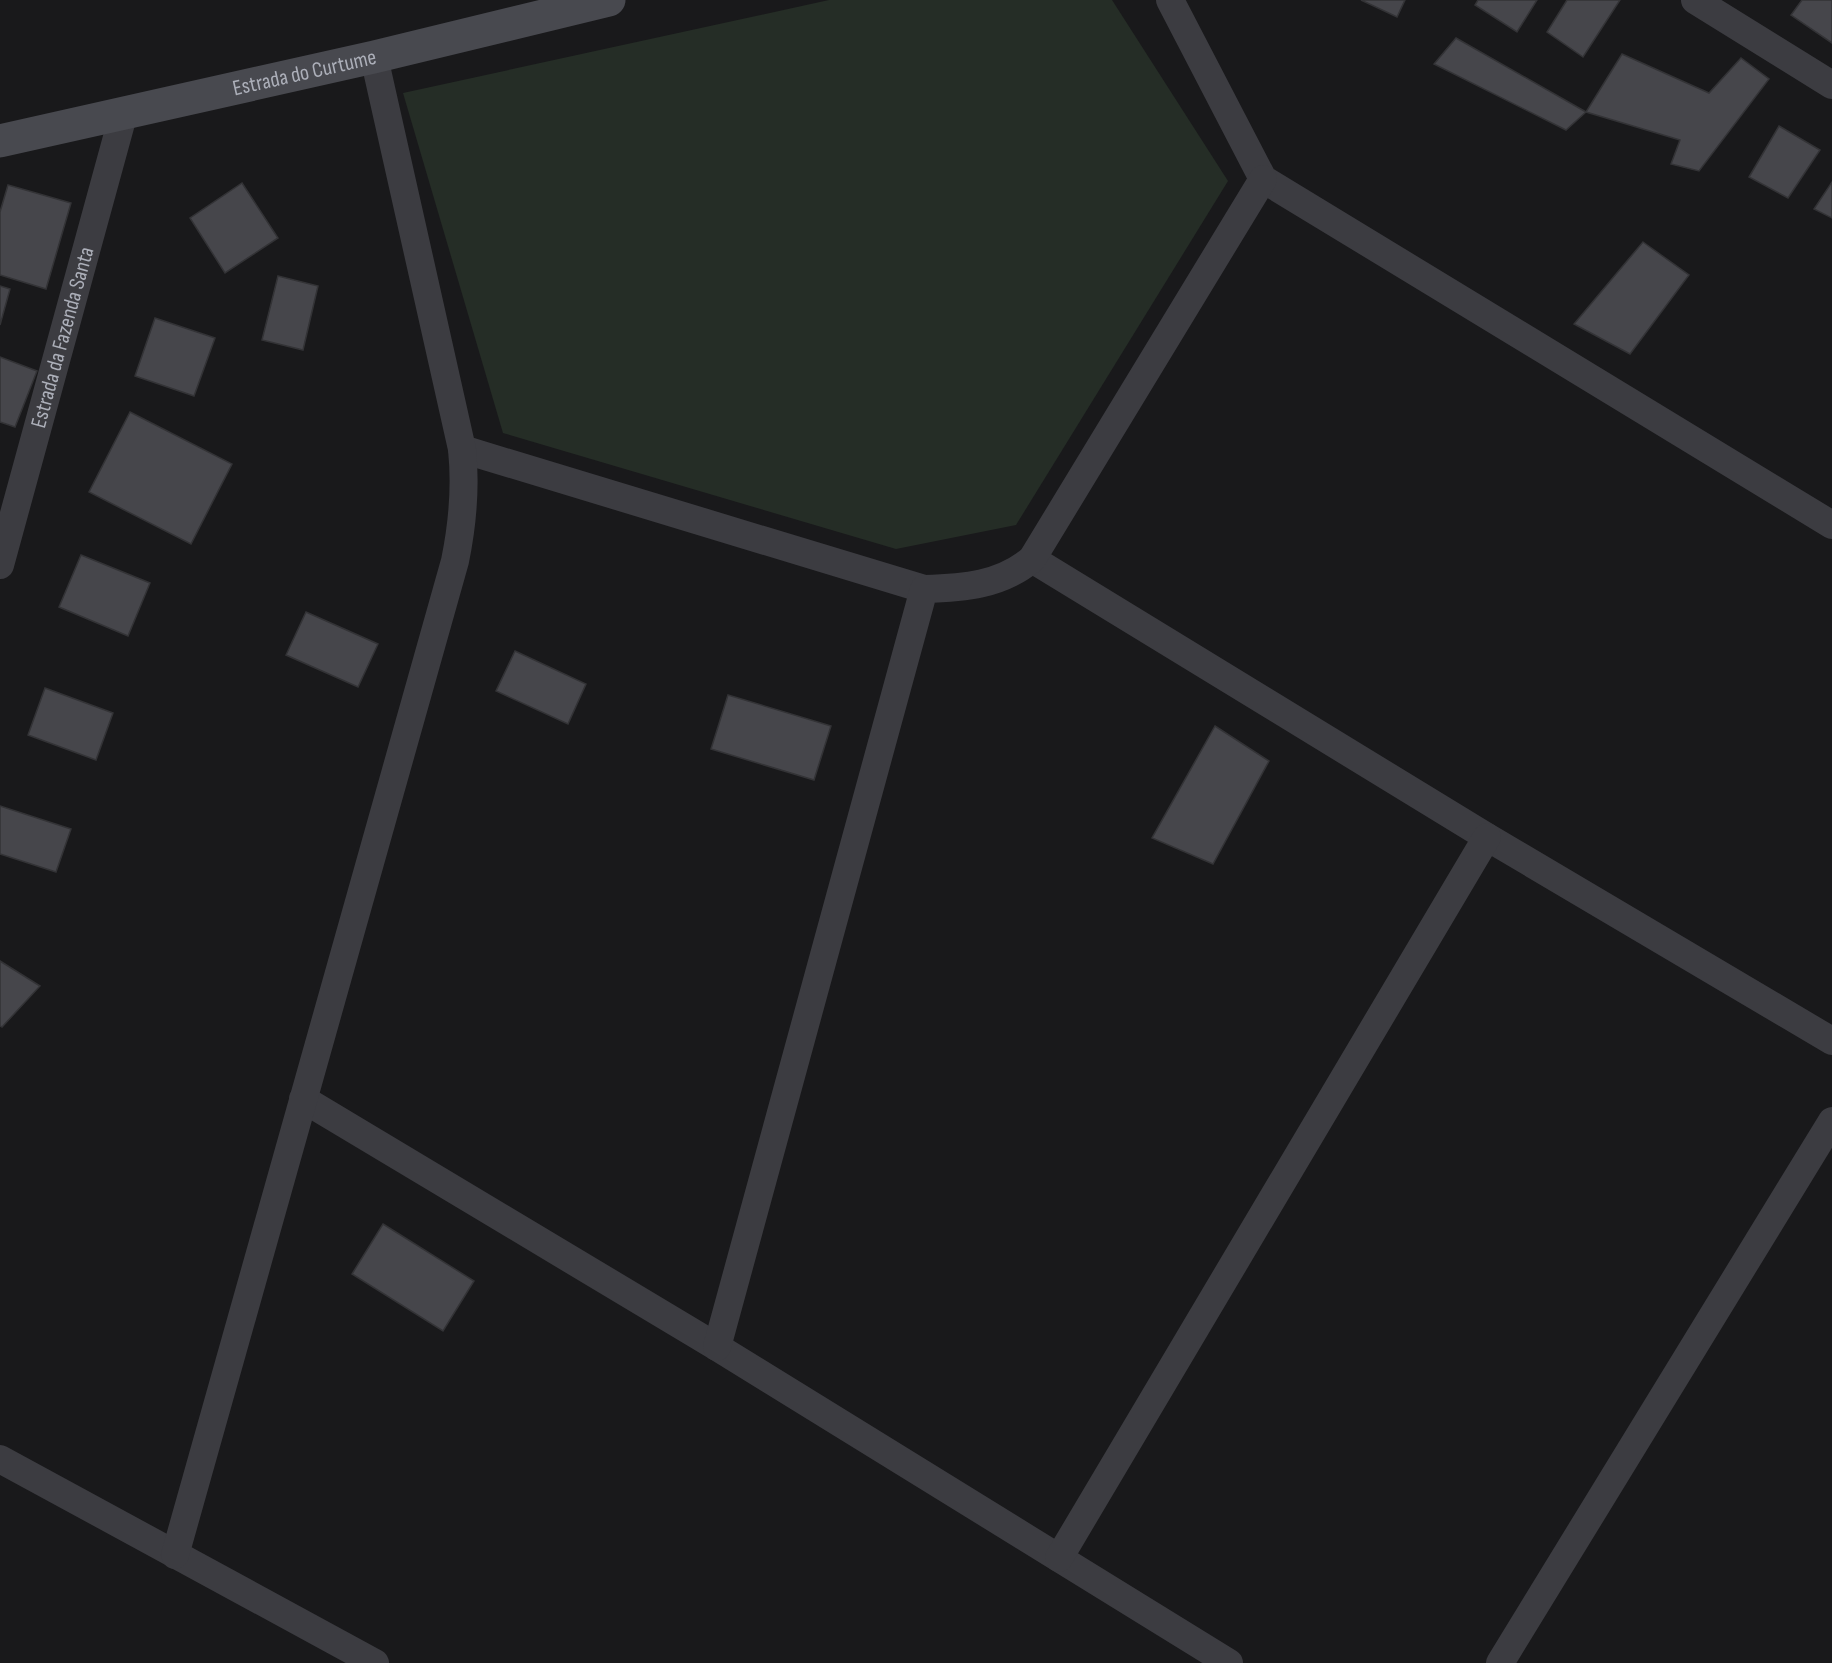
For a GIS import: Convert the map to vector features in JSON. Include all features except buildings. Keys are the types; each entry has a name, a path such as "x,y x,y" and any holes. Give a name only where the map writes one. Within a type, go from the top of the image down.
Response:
{"street":[{"name":"Estrada do Curtume","path":"0,141 374,57 609,0"},
{"path":"1170,0 1263,178 1832,525"},
{"path":"1695,0 1832,85"},
{"path":"175,1555 454,561 464,518 466,486 462,448 374,57"},
{"name":"Estrada da Fazenda Santa","path":"0,565 124,112"},
{"path":"462,448 924,589 983,584 1016,573 1032,559 1263,178"},
{"path":"1032,559 1487,837 1832,1041"},
{"path":"717,1347 924,589"},
{"path":"1059,1558 1487,837"},
{"path":"303,1099 717,1347 1229,1663"},
{"path":"1500,1663 1832,1121"},
{"path":"0,1459 375,1663"}],"shaded area":[{"path":"829,0 1112,0 1228,181 1016,525 896,549 503,433 403,93"}]}
